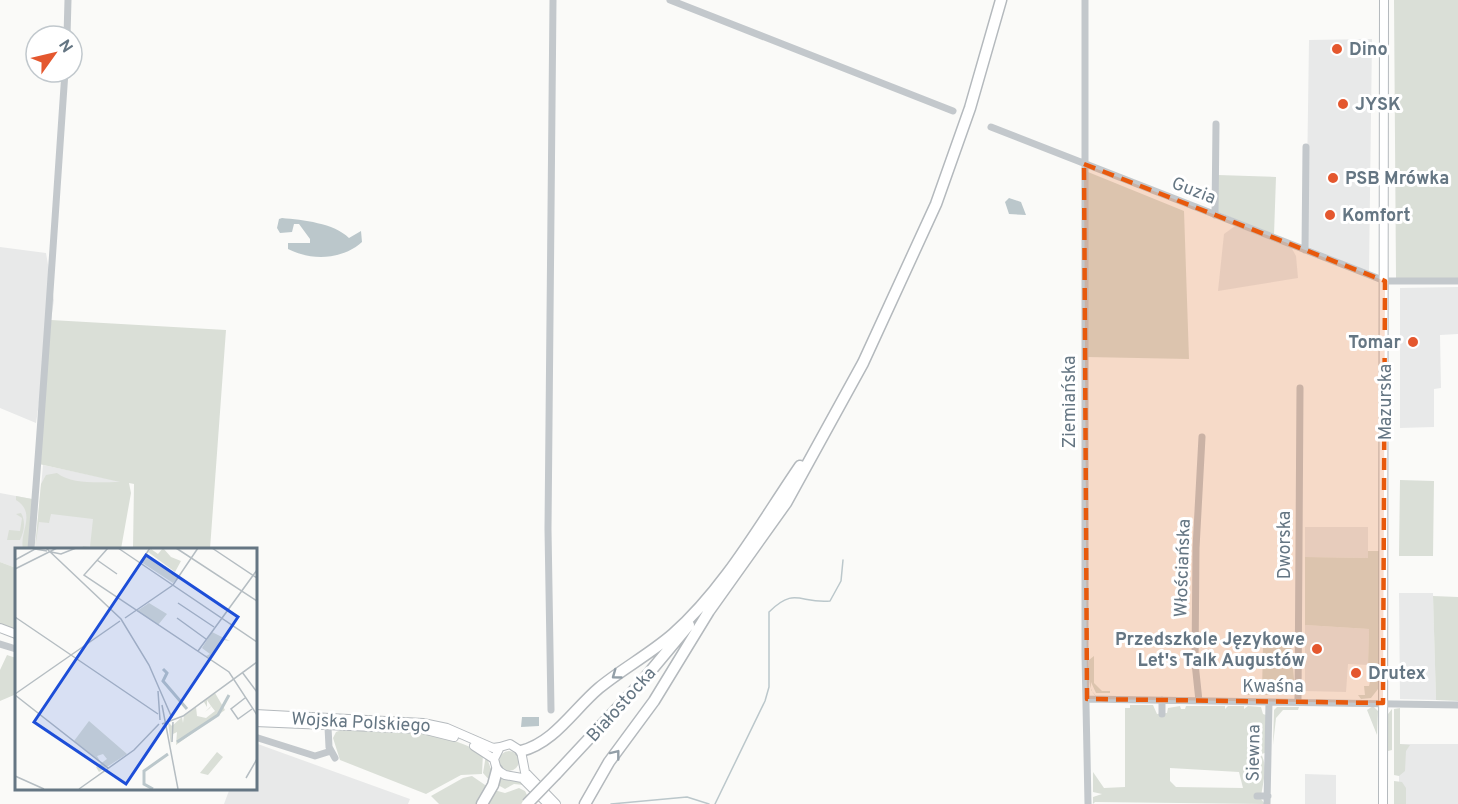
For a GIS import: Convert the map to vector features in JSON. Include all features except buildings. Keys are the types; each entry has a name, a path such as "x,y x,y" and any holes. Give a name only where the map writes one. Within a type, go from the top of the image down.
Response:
{"highway":[{"path":"585,804 609,762 654,701 709,611 786,503 872,344 936,204 970,108 1001,0"},
{"path":"521,751 535,747 546,740 598,689 672,634 708,597 829,424"},
{"name":"Białostocka","path":"534,804 675,643 708,597"},
{"name":"Białostocka","path":"527,804 558,776 645,687 709,611"},
{"path":"482,804 493,785 496,765"}],"main road":[{"name":"Mazurska","path":"1383,804 1384,0"},
{"path":"0,628 15,634"},
{"name":"Wojska Polskiego","path":"256,714 328,723 429,730 468,742 496,765 527,778"},
{"name":"Wojska Polskiego","path":"256,722 328,723 395,720 432,724 493,748 510,744 521,751"},
{"path":"496,765 500,747"},
{"path":"521,751 527,778 548,804"},
{"path":"527,778 556,804"}],"street":[{"path":"67,24 68,0"},
{"path":"551,710 548,528 553,0"},
{"path":"670,0 953,111"},
{"name":"Ziemiańska","path":"1085,0 1088,804"},
{"path":"31,548 52,287 53,213 64,84"},
{"path":"1215,215 1216,124"},
{"name":"Guzia","path":"991,127 1385,281"},
{"path":"1305,250 1306,147"},
{"path":"1385,281 1458,281"},
{"name":"Dworska","path":"1298,702 1300,388"},
{"name":"Włościańska","path":"1199,701 1195,663 1196,548 1202,437"},
{"path":"0,644 15,650"},
{"name":"Kwaśna","path":"1087,699 1458,705"},
{"path":"1162,700 1162,714"},
{"name":"Siewna","path":"1268,800 1269,702"},
{"path":"256,737 315,756 333,755 328,723"},
{"path":"1257,796 1268,800"}],"highlighted area":[{"path":"1084,164 1385,281 1383,703 1087,699"}],"shaded area":[{"path":"1394,0 1458,0 1458,278 1396,278"},
{"path":"1372,39 1369,272 1306,246 1309,40"},
{"path":"1088,172 1184,211 1189,359 1087,357"},
{"path":"1218,175 1276,177 1274,235 1218,212"},
{"path":"1009,198 1021,202 1026,215 1009,214 1005,202"},
{"path":"279,219 327,226 349,238 361,231 362,242 345,252 326,257 297,253 288,249 288,243 310,243 310,239 299,224 294,224 292,232 280,233 277,228"},
{"path":"1235,226 1291,247 1296,256 1298,278 1218,291 1224,234"},
{"path":"0,247 46,253 54,300 36,423 0,408"},
{"path":"1458,287 1458,334 1440,335 1441,388 1434,389 1434,427 1400,428 1400,288"},
{"path":"51,320 226,330 210,548 133,548 134,484 129,483 131,493 121,548 82,548 83,546 90,547 93,519 51,514 49,523 39,522 35,548 41,484 46,475 57,473 63,477 87,482 120,482 39,464"},
{"path":"43,465 128,483 118,548 35,548"},
{"path":"1400,480 1434,481 1433,556 1399,556"},
{"path":"0,493 32,499 28,548 15,548 15,568 0,562"},
{"path":"16,496 32,499 28,548 23,548 22,543 26,523 25,511 16,500"},
{"path":"21,513 24,526 20,540 7,540 9,530 20,531 22,518 16,514"},
{"path":"1305,527 1368,527 1368,558 1305,557"},
{"path":"1368,551 1380,551 1378,689 1371,698 1361,699 1358,695 1365,695 1364,686 1369,686 1372,673 1368,665 1369,629 1305,625 1305,557 1368,558"},
{"path":"0,562 15,568 15,629 0,624"},
{"path":"1399,593 1433,593 1436,700 1400,699"},
{"path":"1433,596 1458,597 1458,701 1436,700"},
{"path":"1305,625 1369,629 1368,665 1348,664 1346,692 1305,691"},
{"path":"1263,645 1291,645 1295,690 1290,695 1274,692 1274,695 1243,695 1243,692 1262,692"},
{"path":"7,655 15,658 14,695 0,701 0,670"},
{"path":"1094,656 1094,683 1102,691 1110,691 1110,693 1096,693 1091,682 1091,688 1089,660"},
{"path":"1130,705 1153,705 1157,714 1167,713 1168,708 1180,706 1181,709 1185,709 1186,706 1225,706 1225,709 1228,706 1244,706 1244,709 1248,706 1261,707 1263,714 1266,715 1265,753 1261,754 1265,770 1261,799 1265,804 1095,802 1093,804 1093,797 1102,794 1093,792 1093,772 1104,788 1125,787 1125,708 1130,708","holes":["1170,768 1239,772 1243,788 1176,787 1170,781"]},
{"path":"1373,706 1378,711 1377,735 1367,710"},
{"path":"1277,707 1299,707 1298,710 1283,710 1276,718 1273,745 1274,710"},
{"path":"1400,708 1400,744 1410,745 1406,751 1405,771 1399,776 1394,775 1394,709"},
{"path":"1392,709 1392,750 1388,751 1388,714"},
{"path":"522,717 539,717 539,726 521,727"},
{"path":"344,729 415,732 448,739 483,753 482,774 461,775 426,794 340,760 333,738 336,732"},
{"path":"256,743 410,799 408,804 224,804 230,789 256,789"},
{"path":"1399,744 1458,744 1458,804 1399,804"},
{"path":"509,751 516,754 519,761 516,768 509,771 502,768 499,761 502,754"},
{"path":"486,755 493,775 491,782 483,773"},
{"path":"1305,774 1336,775 1336,804 1305,804"},
{"path":"472,776 488,787 478,804 439,804 431,796 463,778"},
{"path":"500,777 520,781 524,785 514,784 505,789 498,785"},
{"path":"1394,781 1402,782 1406,788 1406,804 1394,804"},
{"path":"519,788 525,791 528,797 521,804 486,804 494,790 505,793"}],"waterway":[{"path":"715,804 765,701 769,687 769,612 778,604 792,598 830,601 841,581 843,560"},
{"path":"611,804 687,797 709,804"}],"place":[{"name":"Dino","path":"1337,49"},
{"name":"JYSK","path":"1343,104"},
{"name":"PSB Mrówka","path":"1333,178"},
{"name":"Komfort","path":"1330,215"},
{"name":"Tomar","path":"1413,342"},
{"name":"Przedszkole Językowe Let's Talk Augustów","path":"1317,649"},
{"name":"Drutex","path":"1356,673"}]}
